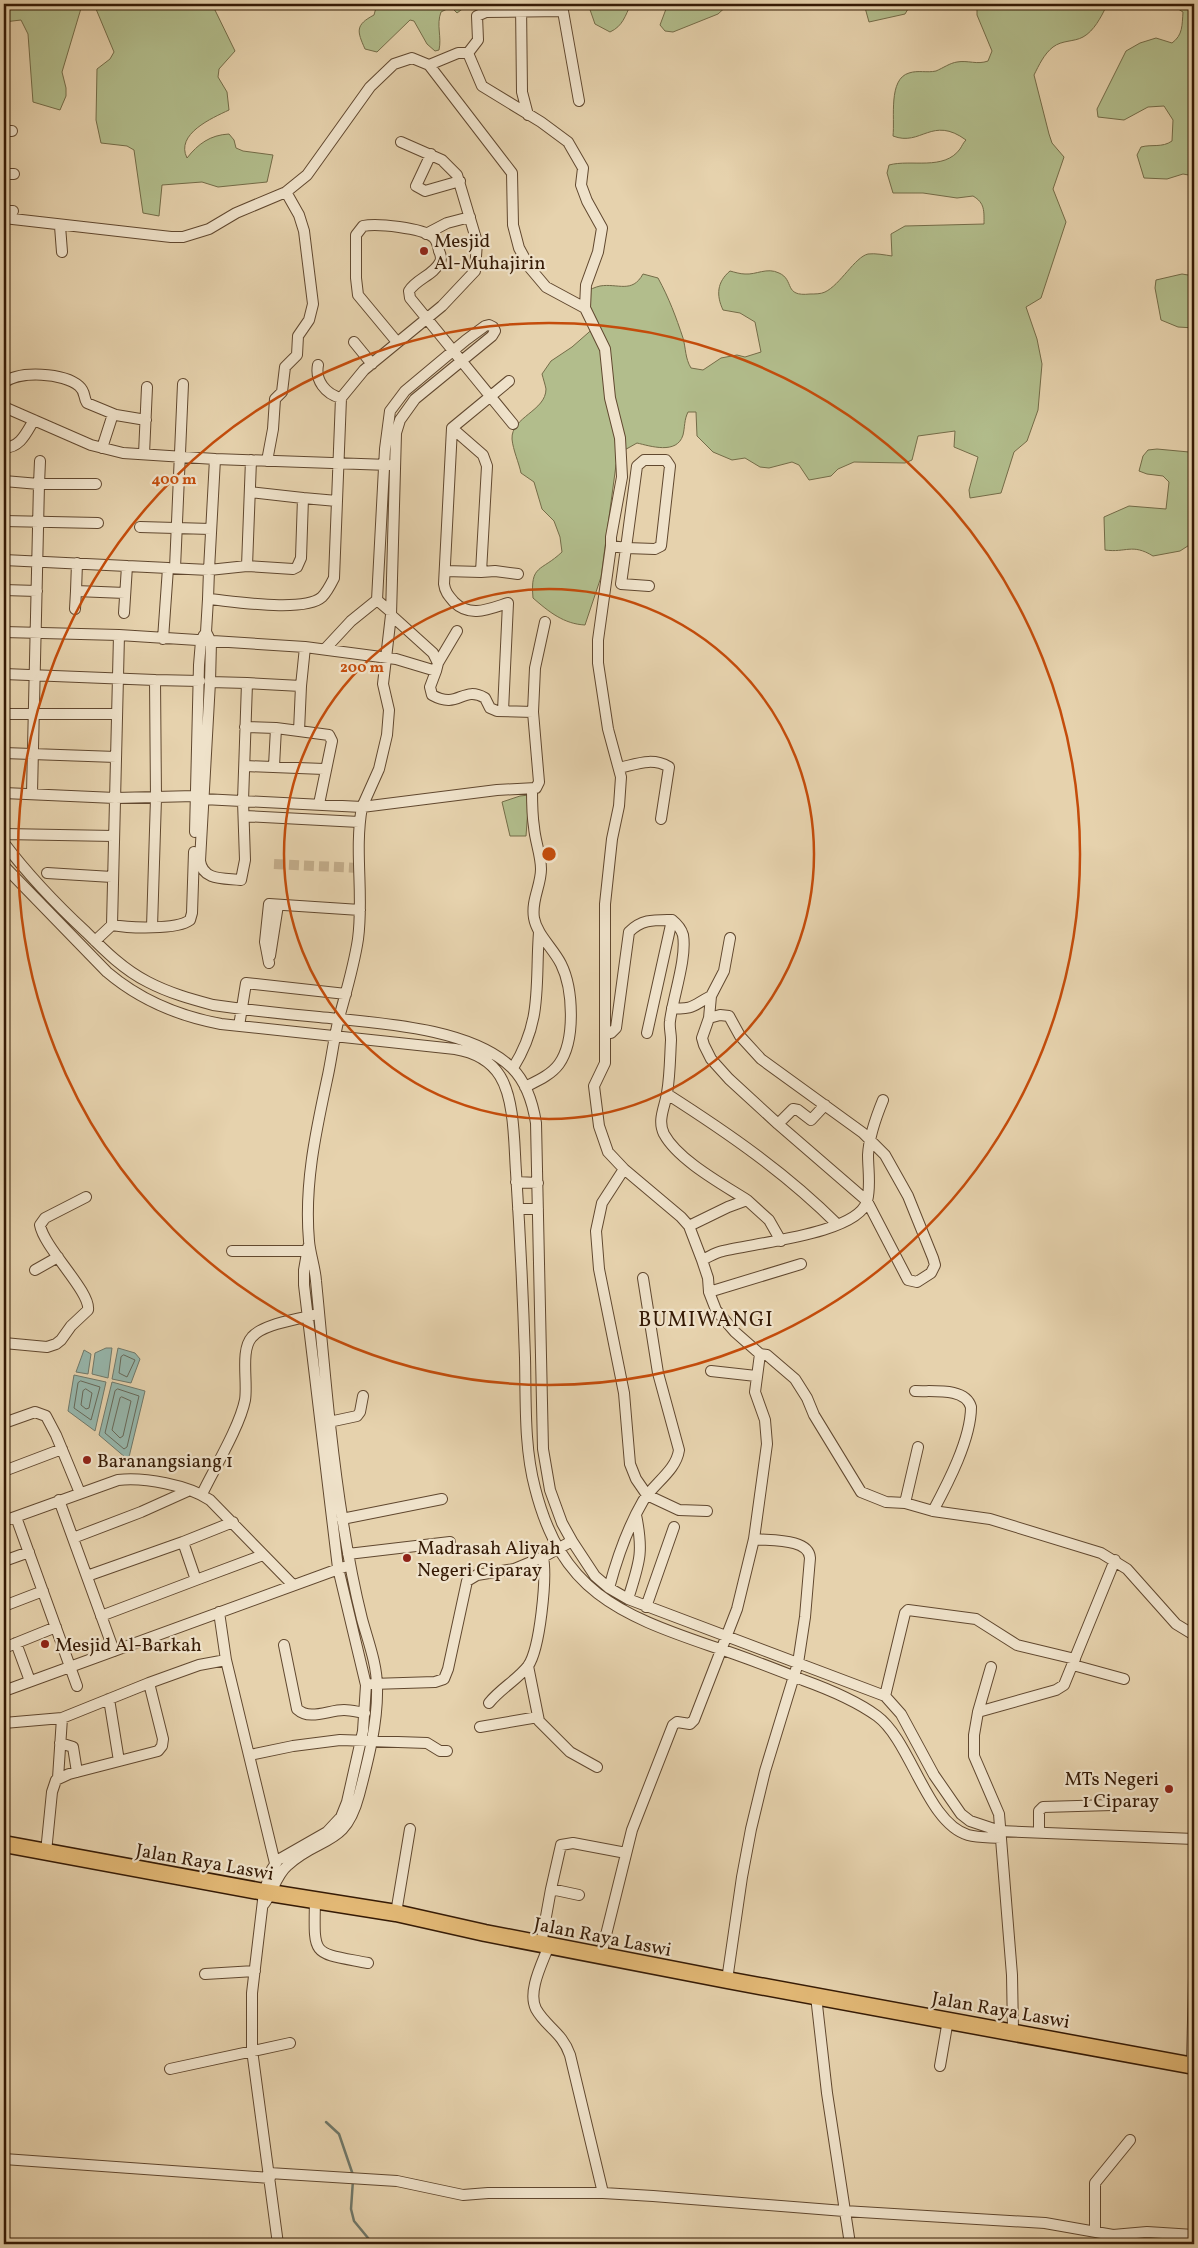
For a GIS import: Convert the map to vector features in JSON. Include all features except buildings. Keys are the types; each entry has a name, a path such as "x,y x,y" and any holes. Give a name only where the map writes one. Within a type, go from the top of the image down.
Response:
{"main road":[{"name":"Jalan Raya Laswi","path":"4,1844 266,1896 315,1899 396,1913 545,1945 727,1980 1193,2065"}],"street":[{"path":"521,7 522,92 528,115"},
{"path":"468,53 478,40 477,16 486,12 521,7 562,7 579,101"},
{"path":"429,65 458,53 468,53"},
{"path":"468,53 482,86 541,122 568,142 583,168 581,185 587,201 602,228 598,252 586,285 585,308 605,349 610,398 620,438 622,477 611,538 598,640 598,663 608,729 621,776 619,806 612,839 605,904 605,1063 594,1086 600,1134 608,1152 624,1169 689,1226 708,1278 709,1292 716,1310 735,1332 760,1354 767,1355 795,1379 808,1398 814,1415 861,1492 886,1502 990,1519 1088,1548 1115,1560 1140,1582 1176,1624 1194,1636"},
{"path":"4,218 156,237 183,237 209,228 236,213 286,192 307,175 370,86 394,64 412,58 429,65 512,174 513,225 519,248 530,268 546,287 585,308"},
{"path":"208,599 286,605 308,604 321,598 334,578 341,398 372,364 427,319 475,271 477,242 457,175 442,160 401,142"},
{"path":"431,154 416,186 424,191 460,181"},
{"path":"268,461 275,400 282,392 285,366 297,355 298,336 309,320 312,304 304,231 299,215 286,192"},
{"path":"426,234 447,223 470,217"},
{"path":"397,342 358,295 356,235 360,228 366,225 394,227 426,234 436,241 441,257 440,262 433,271 414,283 409,291 410,298 513,424"},
{"path":"60,226 62,252"},
{"path":"266,1896 286,1866 331,1839 348,1824 359,1794 366,1741 377,1683 350,1566 329,1422 307,1317 304,1275 309,1249 308,1201 310,1168 358,937 360,910 358,865 362,807 379,768 387,735 389,710 384,684 391,613 396,433 400,420 407,408 492,336 493,328 489,325 485,326 405,390 390,411 386,432 377,600 352,621 325,649"},
{"path":"354,342 372,364"},
{"path":"318,365 316,373 322,385 333,396 341,398"},
{"path":"4,383 9,378 35,374 57,376 77,384 85,391 87,403 113,414 146,420"},
{"path":"503,711 508,602 483,611 462,608 445,591 445,571 452,428 510,381"},
{"path":"164,639 177,528 183,384"},
{"path":"144,454 147,387"},
{"path":"4,407 91,445 123,453 215,459 396,464"},
{"path":"102,448 113,414"},
{"path":"4,448 14,447 20,442 34,420"},
{"path":"452,428 483,455 487,466 481,572"},
{"path":"95,942 112,926 152,927 186,923 192,918 215,459"},
{"path":"247,566 252,460"},
{"path":"611,546 626,548 655,549 661,546 670,466 666,460 644,460 637,466 626,548 621,584 649,586"},
{"path":"32,793 40,461"},
{"path":"4,481 39,484 96,484"},
{"path":"250,492 337,502"},
{"path":"4,560 208,570 247,566 293,569 301,558 303,498"},
{"path":"4,521 98,523"},
{"path":"140,527 211,529"},
{"path":"75,609 77,563"},
{"path":"124,613 127,566"},
{"path":"445,571 495,571 518,574"},
{"path":"4,590 37,591"},
{"path":"76,591 125,593"},
{"path":"377,600 433,653 437,667"},
{"path":"4,793 115,798 199,798 244,802 362,807 497,790 532,789 538,787 540,782 533,712 540,637 545,622"},
{"path":"457,631 437,667 430,687 432,695 449,702 465,694 473,694 486,698 493,710 533,712"},
{"path":"4,632 119,635 164,639 206,638 325,649 437,667"},
{"path":"112,926 119,635"},
{"path":"299,731 305,647"},
{"path":"4,674 246,682 301,686"},
{"path":"152,927 156,798 155,680"},
{"path":"199,798 200,860 204,872 210,876 241,880 245,860 246,682"},
{"path":"4,714 117,714"},
{"path":"245,728 276,728 323,734 331,738 324,769 324,804 339,820"},
{"path":"274,766 276,728"},
{"path":"4,753 116,757"},
{"path":"619,768 650,760 661,762 669,768 661,819"},
{"path":"245,766 324,769"},
{"path":"513,1068 529,1038 538,993 539,932 533,909 541,870 534,826 532,789"},
{"path":"244,816 360,822"},
{"path":"4,834 114,836"},
{"path":"4,843 28,875 95,942 115,960 147,982 241,1017 338,1028 380,1024 454,1037 491,1052 513,1068 525,1087 532,1104 536,1123 537,1183 532,1314 526,1400 536,1450 562,1522 565,1545 586,1584 624,1612 724,1642 796,1669 884,1722 895,1736 933,1802 957,1829 968,1835 1039,1832 1194,1839"},
{"path":"4,866 124,987 162,1007 199,1020 241,1017 338,1028 377,1039 455,1049 474,1054 488,1062 500,1075 506,1092 512,1123 540,1399 534,1486 548,1529 609,1588 628,1599 724,1642 796,1669 885,1696 901,1714 934,1775 961,1814 970,1821 1000,1834"},
{"path":"46,873 112,877"},
{"path":"278,905 269,964 265,942 269,904 360,910"},
{"path":"605,1033 611,1033 616,1028 629,932 637,924 647,920 672,920 681,929 683,936 680,976 672,1008 667,1094 661,1123 663,1133 688,1159 747,1200 769,1220 781,1241"},
{"path":"647,1033 672,920"},
{"path":"525,1087 547,1075 559,1065 565,1049 570,1024 571,1004 566,976 560,963 539,932"},
{"path":"708,1018 720,1015 729,1016 740,1036 761,1059 870,1139 885,1154 918,1218 935,1265 933,1271 915,1282 908,1280 868,1200 778,1124 729,1079 711,1058 702,1038 708,1018 710,996 724,971 730,938"},
{"path":"241,1017 246,983 346,994"},
{"path":"672,1008 686,1010 693,1008 710,996"},
{"path":"667,1094 772,1166 808,1195 837,1224"},
{"path":"702,1260 722,1251 781,1241 837,1224 856,1215 868,1200 870,1139 883,1100"},
{"path":"778,1124 790,1111 795,1109 811,1120 825,1105"},
{"path":"624,1169 602,1203 596,1231 597,1250 624,1393 630,1464 636,1479 647,1495 679,1510 707,1511"},
{"path":"517,1182 537,1183"},
{"path":"4,1343 43,1346 56,1344 88,1310 85,1298 42,1232 41,1222 54,1212 86,1197"},
{"path":"689,1226 747,1200"},
{"path":"520,1208 536,1209"},
{"path":"232,1251 309,1249"},
{"path":"275,1863 286,1854 327,1832 337,1823 347,1802 366,1741 366,1685 338,1568 320,1380 316,1276 309,1249"},
{"path":"35,1270 58,1257"},
{"path":"709,1292 801,1264"},
{"path":"609,1588 636,1516 647,1495 676,1463 679,1450 658,1373 643,1278"},
{"path":"202,1494 244,1403 247,1386 246,1351 248,1341 259,1331 318,1313"},
{"path":"601,1955 626,1853 642,1801 672,1727 677,1722 688,1724 693,1722 724,1642 744,1583 754,1539 767,1444 765,1420 755,1392 760,1354"},
{"path":"711,1371 756,1376"},
{"path":"915,1391 956,1394 966,1399 971,1407 970,1420 953,1474 933,1511"},
{"path":"329,1422 357,1416 360,1412 363,1396"},
{"path":"526,1400 540,1399"},
{"path":"4,1423 35,1412 43,1415 50,1423 80,1493"},
{"path":"905,1504 918,1447"},
{"path":"4,1471 62,1449"},
{"path":"4,1521 118,1480 150,1481 202,1494 233,1522 294,1585"},
{"path":"73,1538 190,1490"},
{"path":"342,1519 442,1499"},
{"path":"59,1500 114,1650"},
{"path":"628,1599 641,1554 641,1541 636,1516"},
{"path":"16,1517 77,1686"},
{"path":"87,1576 233,1522"},
{"path":"646,1607 674,1527"},
{"path":"727,1980 751,1829 765,1771 796,1669 806,1610 810,1553 801,1544 754,1539"},
{"path":"183,1542 196,1580"},
{"path":"348,1554 450,1542"},
{"path":"366,1685 377,1683 435,1682 444,1679 448,1669 468,1581 477,1575 514,1569 565,1545"},
{"path":"4,1562 29,1552"},
{"path":"101,1616 263,1555"},
{"path":"489,1703 499,1691 528,1666 534,1651 545,1580 543,1557"},
{"path":"978,1712 1060,1688 1067,1681 1115,1560"},
{"path":"4,1691 338,1568 350,1566"},
{"path":"4,1606 43,1592"},
{"path":"885,1696 905,1613 908,1610 976,1619 1017,1645 1124,1679"},
{"path":"219,1612 226,1660 275,1863 266,1896 255,1971 251,2016 252,2050 278,2244"},
{"path":"4,1648 56,1627"},
{"path":"16,1643 30,1681"},
{"path":"284,1645 296,1709 301,1714 307,1715 344,1710 365,1713"},
{"path":"4,1722 62,1718 199,1665 226,1660"},
{"path":"528,1666 539,1721 570,1752 598,1767"},
{"path":"991,1667 978,1712 974,1735 974,1756 980,1774 998,1808 1012,1966 1013,2031"},
{"path":"58,1778 155,1752 162,1746 162,1736 149,1683"},
{"path":"109,1699 119,1761"},
{"path":"480,1727 538,1717"},
{"path":"46,1852 52,1792 58,1778 62,1718"},
{"path":"250,1755 324,1741 427,1743 440,1751 447,1751"},
{"path":"60,1743 73,1746 77,1772"},
{"path":"1039,1832 1039,1811 1043,1807 1112,1805"},
{"path":"396,1913 410,1829"},
{"path":"603,2193 568,2048 561,2037 537,2010 534,2004 535,1986 545,1945 551,1889 561,1846 573,1843 626,1853"},
{"path":"551,1889 579,1895"},
{"path":"315,1899 314,1939 318,1948 326,1954 368,1963"},
{"path":"205,1974 255,1971"},
{"path":"1193,2065 1194,1977"},
{"path":"816,1996 844,2212 850,2244"},
{"path":"940,2066 948,2020"},
{"path":"170,2069 290,2043"},
{"path":"1095,2230 1095,2183 1130,2140"},
{"path":"4,2159 397,2181 463,2195 488,2193 603,2193 844,2212 1040,2223 1095,2230 1113,2235 1147,2232 1194,2235"}],"green space":[{"path":"4,4 85,4 82,5 62,72 66,96 60,110 33,102 28,34 21,20 4,22"},
{"path":"91,4 212,4 235,51 219,69 218,77 227,92 229,110 205,122 191,134 186,142 187,158 196,148 210,138 229,134 234,140 236,148 243,151 273,155 267,182 218,187 202,182 162,185 159,216 143,213 134,150 127,146 101,143 96,120 97,69 110,59 114,52 96,9"},
{"path":"377,4 469,4 457,13 451,7 441,12 439,50 435,51 427,44 414,21 410,20 377,52 365,49 360,38 359,29 363,22 374,15"},
{"path":"588,4 631,4 621,24 610,32 595,24"},
{"path":"666,4 729,4 718,14 673,32 665,31 660,25"},
{"path":"864,4 911,4 905,14 869,22"},
{"path":"977,4 1090,4 1106,7 1091,31 1079,39 1060,43 1050,50 1034,75 1052,143 1064,157 1053,189 1066,222 1041,298 1026,307 1037,339 1042,364 1038,410 1027,441 1014,452 1001,493 970,498 969,490 978,457 954,447 955,431 918,436 912,460 905,463 854,462 838,469 831,476 809,480 799,465 792,462 769,468 760,467 745,458 732,460 713,452 697,436 696,412 688,412 683,435 675,445 663,448 637,443 621,452 616,465 601,577 585,625 564,620 551,612 533,598 533,579 538,570 562,552 560,537 554,521 542,509 534,482 521,473 512,439 513,431 517,425 541,403 544,397 546,389 542,374 551,361 572,347 596,326 585,291 607,285 629,286 639,280 643,274 658,278 678,323 689,364 691,368 703,370 721,358 737,355 745,357 761,352 755,322 740,313 723,310 719,299 719,289 722,280 730,271 745,274 775,271 784,276 796,293 820,294 836,284 863,256 880,254 892,256 891,234 905,226 984,224 982,205 973,196 957,198 923,193 893,193 887,173 889,165 945,160 953,156 966,140 944,130 911,138 893,136 894,100 898,83 902,77 909,73 936,71 957,62 980,63 988,61 992,51 977,15"},
{"path":"1170,4 1194,4 1194,176 1183,174 1167,179 1144,178 1137,155 1141,147 1161,145 1172,141 1173,120 1164,106 1148,107 1124,120 1098,117 1097,109 1126,51 1140,43 1156,38 1172,43 1176,40 1181,29 1183,12"},
{"path":"1182,274 1194,276 1194,328 1178,327 1161,320 1155,288 1156,280"},
{"path":"1148,450 1189,452 1194,468 1194,542 1180,551 1153,556 1134,549 1105,550 1104,517 1129,506 1166,509 1169,482 1163,476 1139,471 1143,456"},
{"path":"529,795 526,836 510,836 502,802"}],"water":[{"path":"106,1348 112,1348 108,1378 92,1374 95,1353"},
{"path":"118,1348 135,1353 140,1359 131,1383 112,1379"},
{"path":"84,1350 91,1354 88,1374 76,1372"},
{"path":"74,1375 106,1382 95,1431 68,1411"},
{"path":"112,1382 145,1391 129,1457 126,1458 99,1435"}],"waterway":[{"path":"326,2122 339,2134 353,2175"},
{"path":"353,2180 351,2209 354,2221 373,2244"}],"tunnel":[{"path":"274,864 358,868"}],"place":[{"name":"Mesjid Al-Muhajirin","path":"424,251"},
{"name":"Baranangsiang 1","path":"87,1460"},
{"name":"Madrasah Aliyah Negeri Ciparay","path":"407,1558"},
{"name":"Mesjid Al-Barkah","path":"45,1644"},
{"name":"MTs Negeri 1 Ciparay","path":"1169,1789"}],"district":[{"name":"BUMIWANGI","path":"706,1319"}]}
